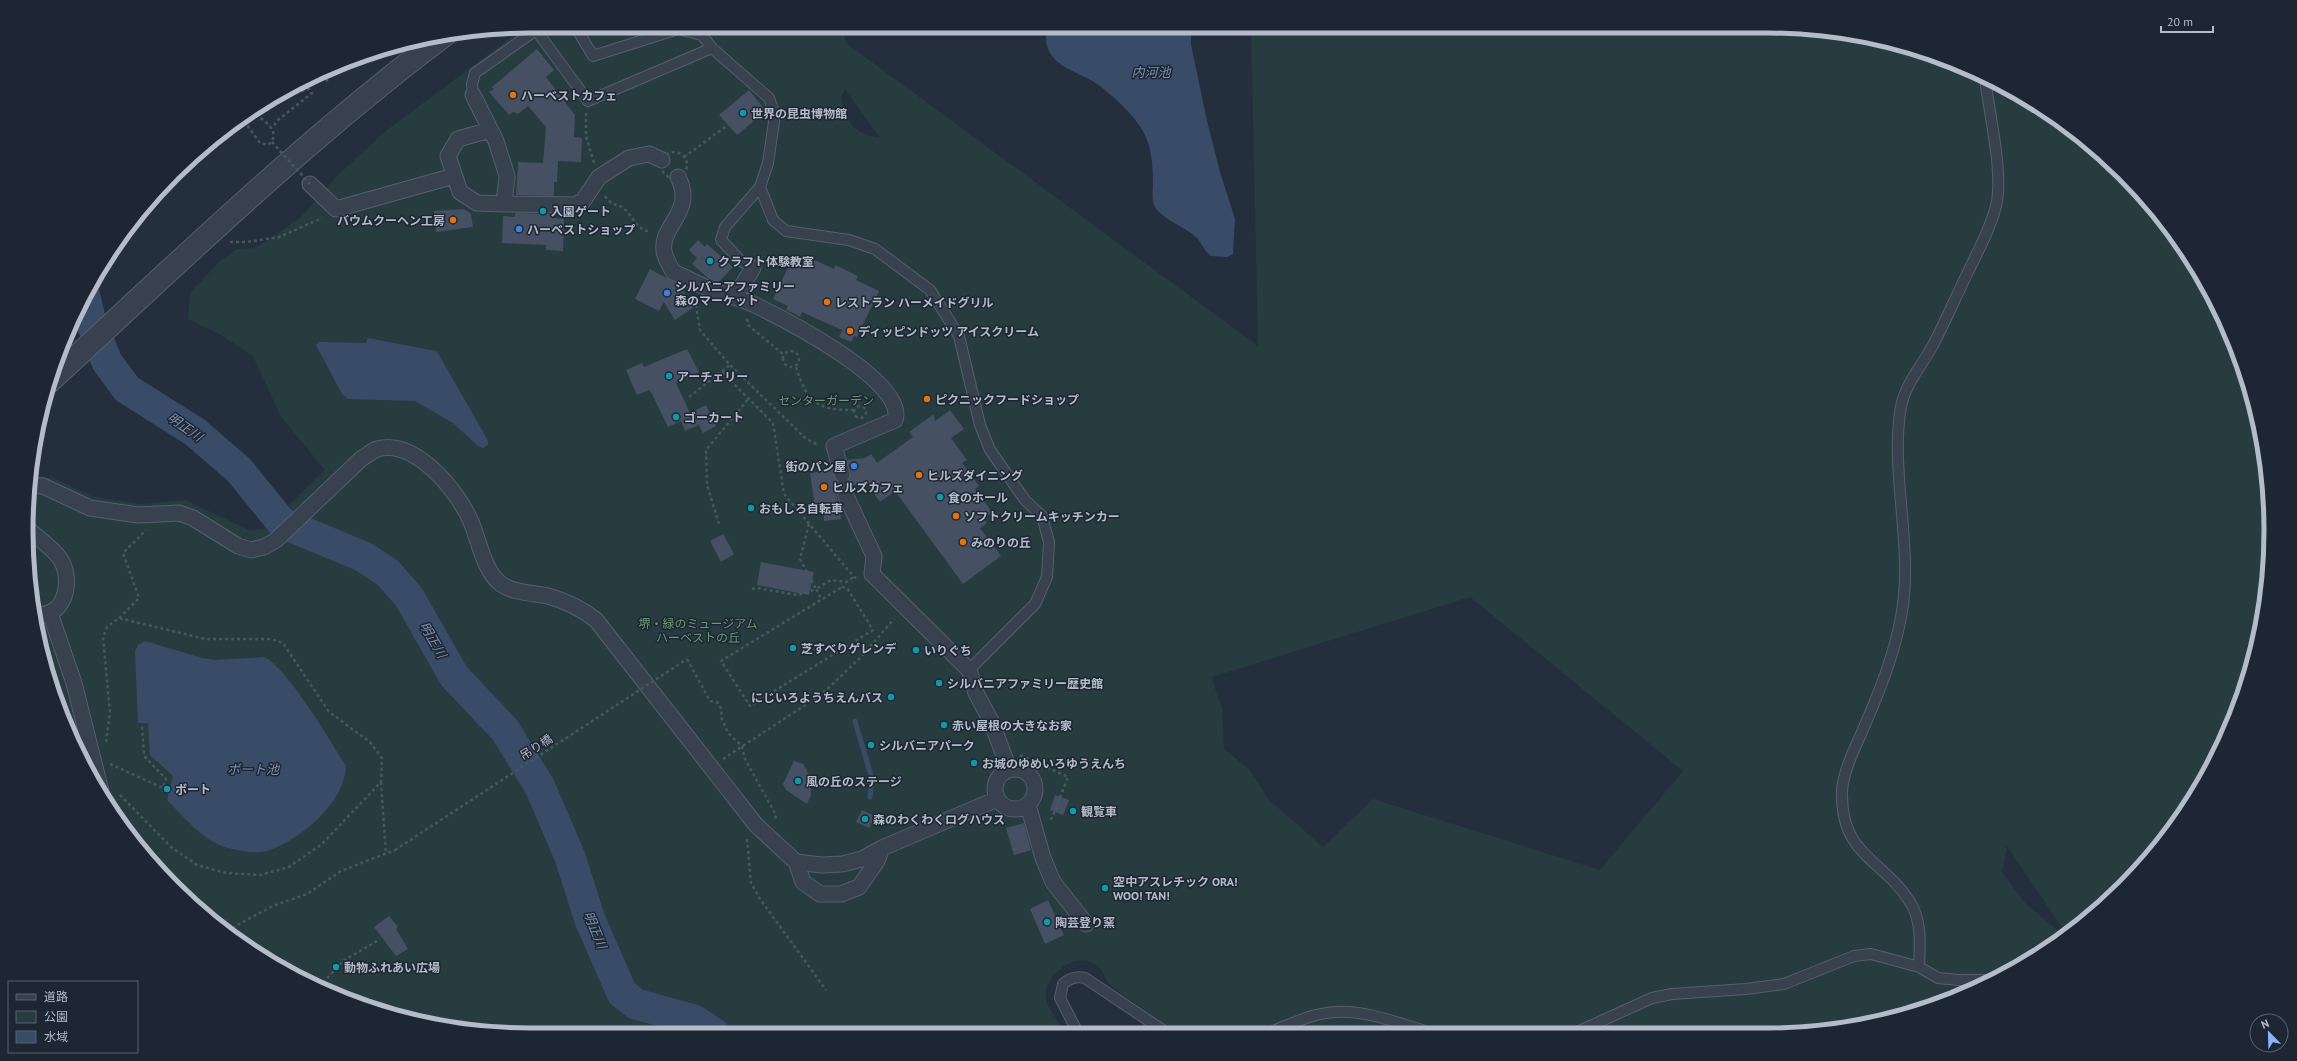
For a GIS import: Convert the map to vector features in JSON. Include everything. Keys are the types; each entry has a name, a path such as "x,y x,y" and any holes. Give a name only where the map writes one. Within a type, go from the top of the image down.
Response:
{"street":[{"path":"58,374 250,196 326,129 392,74 434,43"},
{"path":"473,94 496,141 507,176 504,204"},
{"path":"490,130 458,139 448,156 460,192 477,203 574,205 583,201 598,180 614,166 640,154 649,154 662,160"},
{"path":"310,184 336,209 454,176"},
{"path":"678,177 681,184 683,200 667,237 664,250 673,272 754,304 846,357 877,380 890,395 896,416 895,420 834,446 846,496 874,556 872,574 969,670 976,693 991,721 1009,769"},
{"path":"735,297 753,268"},
{"path":"35,485 43,486 90,508 138,515 179,514 193,518 238,546 251,550 264,547 276,540 361,459 376,449 394,448 412,453 428,464 458,497 471,521 486,565 500,584 581,608 596,620 756,825 796,862 803,882 820,894 841,894 859,887 877,861 882,848"},
{"path":"33,534 62,561 67,590 60,606 50,613 40,614"},
{"path":"50,613 74,682 97,774"},
{"path":"1009,769 1024,770 1033,780 1035,793 1028,805 1022,808 1008,808 997,799 995,788 996,782 999,776 1009,769"},
{"path":"796,862 821,865 842,864 862,859 882,848 997,799"},
{"path":"1028,805 1053,882 1086,924"}],"lane":[{"path":"473,94 472,84 475,73 532,33"},
{"path":"538,33 588,101 712,48"},
{"path":"579,33 593,56 665,33"},
{"path":"694,33 702,35 712,48 769,98 775,115 768,163 760,187 725,227 721,240 741,261 753,268"},
{"path":"1918,967 1920,948 1917,919 1910,902 1865,856 1849,834 1843,814 1842,790 1852,757 1887,671 1902,617 1905,586 1898,452 1900,412 1906,388 1932,347 1986,236 1996,205 1999,183 1986,83"},
{"path":"760,187 773,220 786,231 849,240 875,249 930,290 959,336 980,425 990,450 1025,500 1042,516 1048,542 1047,577 1035,604 969,670"},
{"path":"1586,1028 1652,998 1672,994 1746,989 1784,984 1854,956 1871,954 1918,967 1938,978 1980,980"},
{"path":"1075,1028 1060,998 1063,984 1073,977 1085,978 1160,1028"},
{"path":"1279,1028 1302,1020 1336,1012 1371,1016 1414,1028"}],"path":[{"path":"326,77 328,83"},
{"path":"272,128 278,120 312,93 310,89 291,95"},
{"path":"588,101 586,113 586,136 589,151 598,180 611,204 623,208 640,230 667,237"},
{"path":"246,123 260,143 268,145 272,142 274,136 272,128 257,115"},
{"path":"684,157 728,124"},
{"path":"215,146 216,147 227,137"},
{"path":"272,142 310,184"},
{"path":"228,242 247,242 279,237 326,217 336,209"},
{"path":"692,280 700,330 730,365 805,438 819,445 834,446"},
{"path":"754,304 747,318 748,325 784,355"},
{"path":"784,355 791,351 798,354 800,360 796,367"},
{"path":"784,355 783,361 785,365 791,368 796,367"},
{"path":"689,397 730,365"},
{"path":"796,367 806,391 817,404 826,408 853,410 863,407 866,414 864,417 858,419 853,410"},
{"path":"722,372 773,423 784,494 854,577 862,580 872,574"},
{"path":"719,524 707,485 706,450 749,398"},
{"path":"94,762 105,749 110,713 103,638 106,627 119,618 139,598 123,553 161,514"},
{"path":"809,524 800,559 822,600"},
{"path":"752,589 756,588 798,595 816,589 831,580 846,582 854,577"},
{"path":"842,587 846,588 873,630 750,706 721,661 822,600 842,587"},
{"path":"711,767 822,694 861,657 905,606"},
{"path":"119,618 205,639 271,639 283,643 329,712 370,742 382,758 381,782 386,854"},
{"name":"吊り橋","path":"233,928 273,906 307,894 341,871 395,850 687,659 710,701 717,702 722,710 721,717 728,733 742,746"},
{"path":"94,762 111,764 164,788 166,779 144,756 142,726"},
{"path":"1000,745 1068,776 1052,818 1035,829"},
{"path":"742,746 745,759 776,814 774,824 766,834"},
{"path":"106,788 112,786 171,848 197,865 226,873 260,876 290,867 322,844 381,782"},
{"path":"746,838 751,883 760,899 826,990"},
{"path":"324,983 343,961 377,941"}],"green space":[{"path":"516,33 844,33 846,43 1258,346 1251,33 1766,33 1831,37 1895,50 1926,59 1987,84 2043,117 2069,136 2095,156 2141,202 2180,254 2197,282 2213,310 2238,371 2247,402 2260,466 2264,530 2263,563 2260,595 2247,659 2238,690 2213,751 2180,807 2141,859 2095,905 2063,929 2007,846 2002,872 2025,903 2059,932 2043,944 1987,977 1926,1002 1864,1018 1831,1024 1766,1028 1139,1028 1152,1015 1114,988 1107,981 1101,969 1096,964 1083,960 1075,961 1060,970 1053,976 1046,991 1046,999 1049,1007 1062,1028 530,1028 466,1024 402,1011 371,1002 310,977 254,944 202,905 156,859 117,807 84,751 71,721 59,690 50,659 37,595 34,563 33,530 36,476 54,478 91,496 139,504 185,500 249,530 266,529 325,470 281,417 253,356 221,335 188,319 190,293 220,261 237,249 256,248 301,217 337,176 387,130","holes":["845,89 880,138 857,130 849,121 841,98","1470,597 1683,771 1600,870 1373,799 1323,847 1268,799 1250,770 1224,749 1222,707 1212,677"]}],"water":[{"name":"内河池","path":"1048,33 1191,33 1191,45 1207,121 1220,172 1235,219 1233,254 1227,257 1211,256 1196,237 1158,211 1155,207 1153,198 1152,159 1148,143 1142,129 1108,92 1089,79 1057,61 1047,46 1046,35"},
{"path":"368,338 436,351 482,430 488,441 488,445 483,448 478,446 453,423 415,401 348,399 342,394 316,345 319,342 366,343"},
{"name":"ボート池","path":"145,641 202,658 216,660 264,657 274,664 308,706 346,766 344,780 338,793 330,806 319,818 307,829 280,846 267,851 248,852 228,848 210,840 195,828 167,800 173,776 150,755 148,723 138,723 135,651 138,645"}],"building":[{"path":"537,49 554,70 546,77 575,115 574,137 582,138 581,162 558,161 557,182 554,182 554,196 516,195 518,162 543,163 546,127 528,106 518,114 513,112 509,115 489,92 494,89 492,87"},
{"name":"世界の昆虫博物館","path":"749,90 766,111 737,135 719,115"},
{"path":"464,209 471,214 473,227 436,232 434,211"},
{"path":"515,213 553,214 553,218 564,219 563,251 546,250 546,245 502,243 503,216 515,217"},
{"name":"クラフト体験教室","path":"698,240 705,247 707,244 733,267 718,283 708,278 692,264 697,258 689,250"},
{"name":"レストラン ハーメイドグリル","path":"810,258 834,269 835,265 858,276 856,280 879,291 857,337 854,336 851,342 839,337 842,330 802,312 800,317 786,310 788,306 773,299 791,261 805,268"},
{"path":"650,269 679,285 694,307 675,320 664,302 659,311 635,299"},
{"path":"687,349 699,372 676,383 690,413 706,405 716,426 703,433 699,425 685,431 681,421 668,427 652,394 649,390 637,395 626,370 642,363 644,367"},
{"name":"食のホール","path":"950,410 964,429 951,438 967,460 962,463 979,486 975,489 992,512 983,518 987,523 980,528 1001,556 963,584 895,491 880,502 866,483 853,485 849,479 851,472 847,460 865,458 871,454 877,463 913,437 909,432 934,414 935,421"},
{"path":"832,470 837,481 835,488 841,519 824,521 823,506 815,507 810,473"},
{"path":"723,534 734,554 721,562 710,541"},
{"path":"761,562 814,572 809,595 757,585"},
{"name":"風の丘のステージ","path":"794,761 803,764 811,778 811,795 807,804 786,790 783,784"},
{"path":"1055,795 1069,800 1063,815 1050,810"},
{"name":"森のわくわくログハウス","path":"862,810 875,816 869,828 856,822"},
{"path":"1024,823 1031,850 1014,855 1006,828"},
{"name":"陶芸登り窯","path":"1048,900 1064,935 1045,944 1030,909"},
{"path":"389,916 398,927 396,929 408,949 396,956 374,927"}],"waterway":[{"name":"明正川","path":"87,305 91,322 107,362 127,389 195,432 239,470 282,523 364,557 388,573 409,597 454,676 505,730 540,787 570,857 590,920 622,993 636,1004 694,1020 706,1028"},
{"path":"855,721 872,779 870,797"}],"place":[{"name":"ハーベストカフェ","path":"513,95"},
{"name":"世界の昆虫博物館","path":"743,113"},
{"name":"入園ゲート","path":"543,211"},
{"name":"バウムクーヘン工房","path":"453,220"},
{"name":"ハーベストショップ","path":"519,229"},
{"name":"クラフト体験教室","path":"710,261"},
{"name":"シルバニアファミリー 森のマーケット","path":"667,293"},
{"name":"レストラン ハーメイドグリル","path":"827,302"},
{"name":"ディッピンドッツ アイスクリーム","path":"850,331"},
{"name":"アーチェリー","path":"669,376"},
{"name":"ピクニックフードショップ","path":"927,399"},
{"name":"ゴーカート","path":"676,417"},
{"name":"街のパン屋","path":"854,466"},
{"name":"ヒルズダイニング","path":"919,475"},
{"name":"ヒルズカフェ","path":"824,487"},
{"name":"食のホール","path":"940,497"},
{"name":"おもしろ自転車","path":"751,508"},
{"name":"ソフトクリームキッチンカー","path":"956,516"},
{"name":"みのりの丘","path":"963,542"},
{"name":"芝すべりゲレンデ","path":"793,648"},
{"name":"いりぐち","path":"916,650"},
{"name":"シルバニアファミリー歴史館","path":"939,683"},
{"name":"にじいろようちえんバス","path":"891,697"},
{"name":"赤い屋根の大きなお家","path":"944,725"},
{"name":"シルバニアパーク","path":"871,745"},
{"name":"お城のゆめいろゆうえんち","path":"974,763"},
{"name":"風の丘のステージ","path":"798,781"},
{"name":"ボート","path":"167,789"},
{"name":"観覧車","path":"1073,811"},
{"name":"森のわくわくログハウス","path":"865,819"},
{"name":"空中アスレチック ORA! WOO! TAN!","path":"1105,888"},
{"name":"陶芸登り窯","path":"1047,922"},
{"name":"動物ふれあい広場","path":"336,967"}],"park label":[{"name":"センターガーデン","path":"826,400"},
{"name":"堺・緑のミュージアム ハーベストの丘","path":"698,630"}]}
